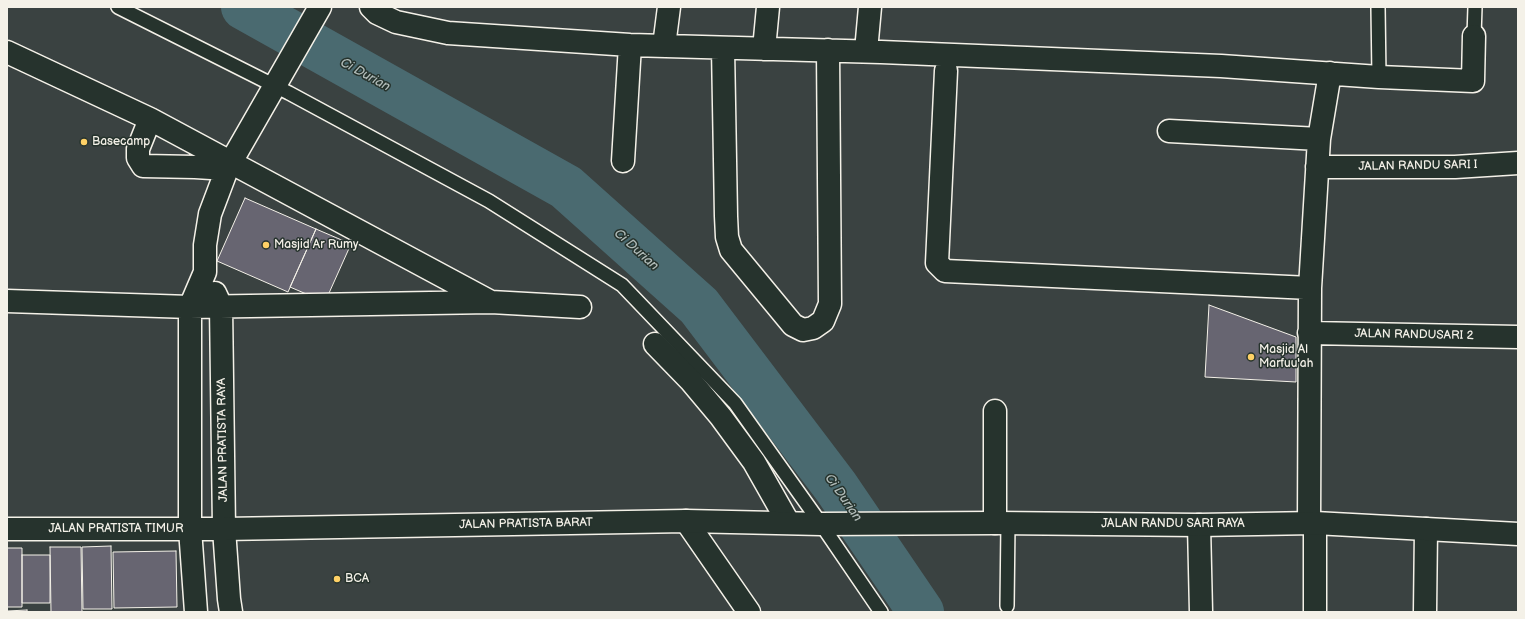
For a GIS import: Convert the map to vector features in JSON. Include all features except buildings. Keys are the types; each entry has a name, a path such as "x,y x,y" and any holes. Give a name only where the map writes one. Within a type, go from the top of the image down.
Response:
{"street":[{"path":"371,7 377,13 396,22 448,33 664,46 866,51 1220,66 1379,77 1474,81 1474,36"},
{"path":"664,46 669,7"},
{"path":"764,49 768,7"},
{"path":"866,51 870,7"},
{"path":"230,605 196,607 190,529 190,307 206,272 205,245 210,214 229,166 279,80 312,12"},
{"path":"623,161 630,44"},
{"path":"723,48 727,237 731,250 793,324 803,330 814,328 823,321 830,304 828,50"},
{"path":"7,52 150,119 229,166 491,302"},
{"path":"946,71 937,263 945,271 1310,288"},
{"path":"1316,612 1312,523 1309,333 1310,288 1319,139 1330,73"},
{"path":"150,119 138,148 138,158 143,166 229,166"},
{"path":"1169,131 1319,139"},
{"name":"JALAN RANDU SARI I","path":"1317,168 1455,167 1518,164"},
{"name":"JALAN PRATISTA RAYA","path":"206,272 221,306 224,528 230,605"},
{"path":"7,301 190,307 491,302 580,307"},
{"name":"JALAN RANDUSARI 2","path":"1309,333 1518,337"},
{"path":"656,344 690,380 721,417 754,462 788,522"},
{"path":"995,411 1001,523"},
{"path":"686,521 749,612"},
{"name":"JALAN PRATISTA BARAT","path":"224,528 686,521 788,522 825,524"},
{"name":"JALAN RANDU SARI RAYA","path":"825,524 1001,523 1199,525 1312,523 1518,534"},
{"path":"1199,525 1201,612"},
{"name":"JALAN PRATISTA TIMUR","path":"7,529 224,528"},
{"path":"1425,612 1426,529"}],"lane":[{"path":"118,7 279,80 489,201 622,285 735,403 825,524 881,612"},
{"path":"1378,7 1379,77"},
{"path":"1474,36 1475,7"},
{"path":"1001,523 1007,606"}],"waterway":[{"name":"Ci Durian","path":"244,7 566,187 699,306 836,487 921,612"}],"place":[{"name":"Basecamp","path":"84,142"},
{"name":"Masjid Ar Rumy","path":"266,245"},
{"name":"Masjid Al Marfuu'ah","path":"1251,357"},
{"name":"BCA","path":"337,579"}]}
